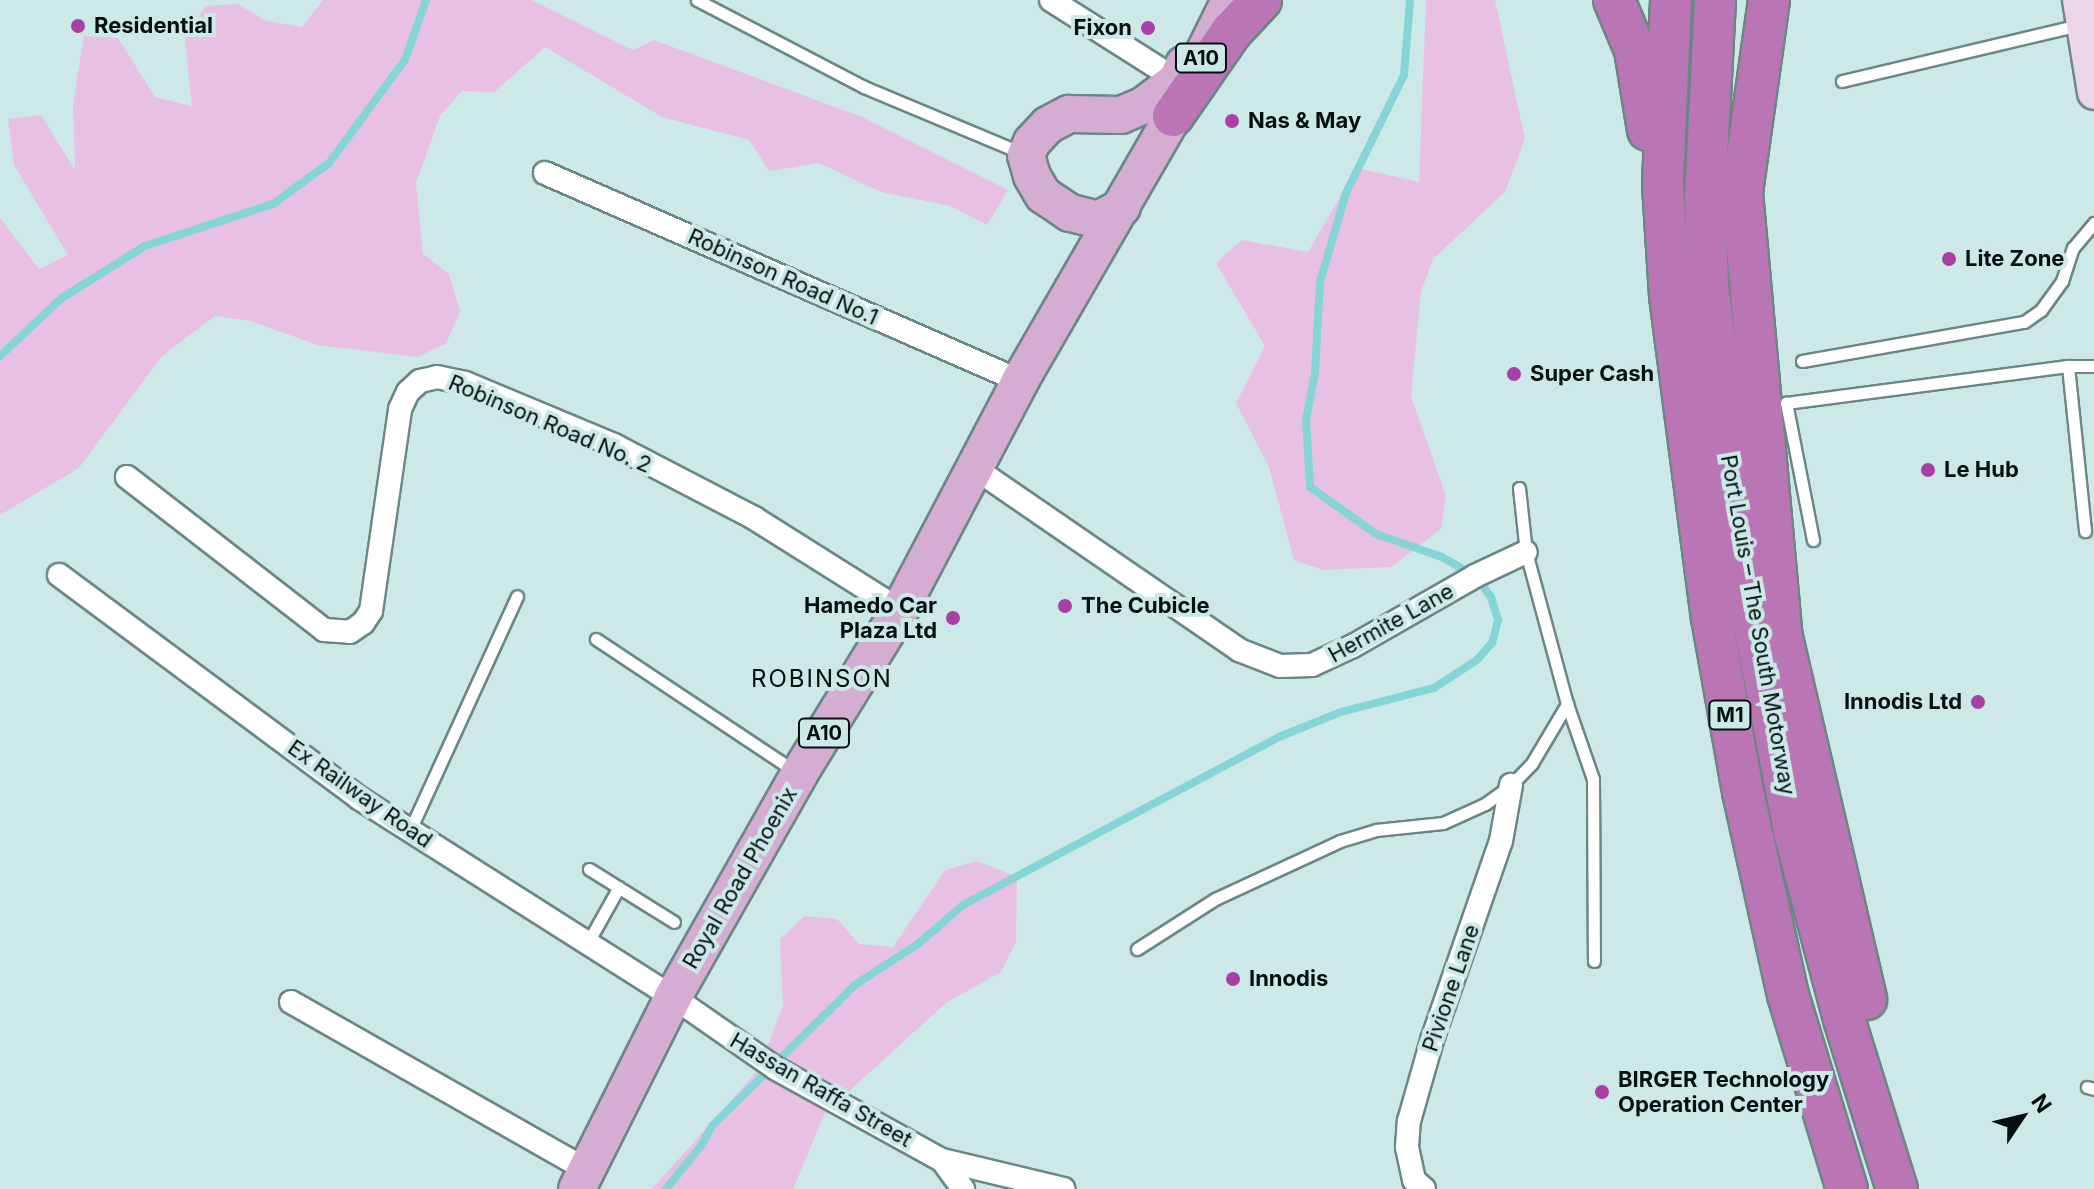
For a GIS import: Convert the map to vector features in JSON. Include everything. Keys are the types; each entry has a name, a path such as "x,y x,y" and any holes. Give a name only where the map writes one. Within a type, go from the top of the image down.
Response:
{"highway":[{"path":"1175,98 1261,0"},
{"path":"1614,0 1635,50 1670,296"},
{"name":"Port Louis – The South Motorway","path":"1671,0 1663,185 1670,296 1712,618 1743,792 1788,995 1847,1189"},
{"name":"Port Louis – The South Motorway","path":"1715,0 1705,199 1708,285 1734,502 1772,723 1795,835 1844,1019 1897,1189"},
{"path":"1769,0 1742,192 1781,633 1892,1111"},
{"path":"1772,723 1781,633"},
{"path":"1844,1019 1892,1111 1925,1189"},
{"path":"1826,1127 1838,1189"}],"main road":[{"path":"1122,207 1099,220 1070,213 1043,195 1032,176 1026,155 1032,142 1048,125 1069,114 1121,115 1144,105 1175,98 1212,0"},
{"name":"A10","path":"1078,280 1122,207 1175,98 1230,0"},
{"path":"1070,213 1077,242 1078,280"},
{"name":"Royal Road Phoenix","path":"583,1180 673,997 799,774 900,610 973,467 1078,280"}],"street":[{"path":"1051,0 1175,98"},
{"path":"2081,12 2094,93"},
{"name":"Robinson Road No.1","path":"545,173 1020,381"},
{"name":"Robinson Road No. 2","path":"127,477 324,630 350,632 363,623 371,611 400,409 408,392 420,381 437,377 465,383 614,445 754,518 900,610"},
{"name":"Hermite Lane","path":"973,467 1239,650 1280,666 1312,665 1353,646 1475,576 1526,552"},
{"name":"Ex Railway Road","path":"59,575 359,798 673,997"},
{"name":"Pivione Lane","path":"1424,1189 1414,1180 1407,1147 1409,1121 1432,1040 1501,841 1511,785"},
{"name":"Hassan Raffa Street","path":"673,997 775,1068 942,1160 963,1189"},
{"path":"291,1002 583,1180"},
{"path":"942,1160 1064,1189"}],"lane":[{"path":"697,0 864,87 1026,155"},
{"path":"1842,81 2081,12"},
{"path":"1802,361 2024,322 2041,310 2062,281 2073,248 2094,223"},
{"path":"1813,540 1786,403 2068,366 2094,366"},
{"path":"2068,366 2085,531"},
{"path":"1519,488 1526,552 1567,704 1593,779 1594,961"},
{"path":"410,830 517,596"},
{"path":"596,639 799,774"},
{"path":"1137,949 1215,899 1340,841 1376,830 1443,823 1485,804 1511,785 1550,737 1567,704"},
{"path":"589,869 674,922"},
{"path":"587,944 619,887"}],"shaded area":[{"path":"323,0 531,0 633,50 654,40 862,117 1008,190 987,225 950,206 881,192 819,163 769,171 749,140 662,117 545,47 494,92 462,91 440,116 416,183 423,254 449,274 460,311 446,344 417,357 318,345 250,321 215,316 162,356 79,468 0,515 0,218 39,269 68,255 14,165 8,119 41,115 75,170 73,105 84,36 118,38 155,97 192,106 185,40 205,6 238,4 266,21 302,27"},
{"path":"1426,0 1495,0 1525,139 1505,192 1433,259 1421,292 1411,396 1446,496 1441,529 1391,567 1323,570 1294,560 1269,467 1236,403 1265,346 1216,263 1242,240 1308,252 1357,168 1419,182"},
{"path":"977,861 1017,877 1016,942 1001,972 946,1003 825,1113 793,1189 652,1189 758,1070 783,1006 780,939 805,916 837,919 859,944 893,947 945,870"}],"waterway":[{"path":"0,356 62,298 145,246 273,204 329,163 405,60 426,0"},
{"path":"666,1189 701,1146 712,1126 856,984 918,944 963,905 1279,737 1341,712 1434,688 1477,660 1492,643 1498,620 1491,597 1475,576 1442,557 1376,534 1310,487 1306,420 1315,373 1320,282 1346,193 1404,75 1410,0"}],"place":[{"name":"Residential","path":"78,26"},
{"name":"Fixon","path":"1148,28"},
{"name":"Nas & May","path":"1232,121"},
{"name":"Lite Zone","path":"1949,259"},
{"name":"Super Cash","path":"1514,374"},
{"name":"Le Hub","path":"1928,470"},
{"name":"The Cubicle","path":"1065,606"},
{"name":"Hamedo Car Plaza Ltd","path":"953,618"},
{"name":"Innodis Ltd","path":"1978,702"},
{"name":"Innodis","path":"1233,979"},
{"name":"BIRGER Technology Operation Center","path":"1602,1092"}],"district":[{"name":"ROBINSON","path":"822,679"}]}
